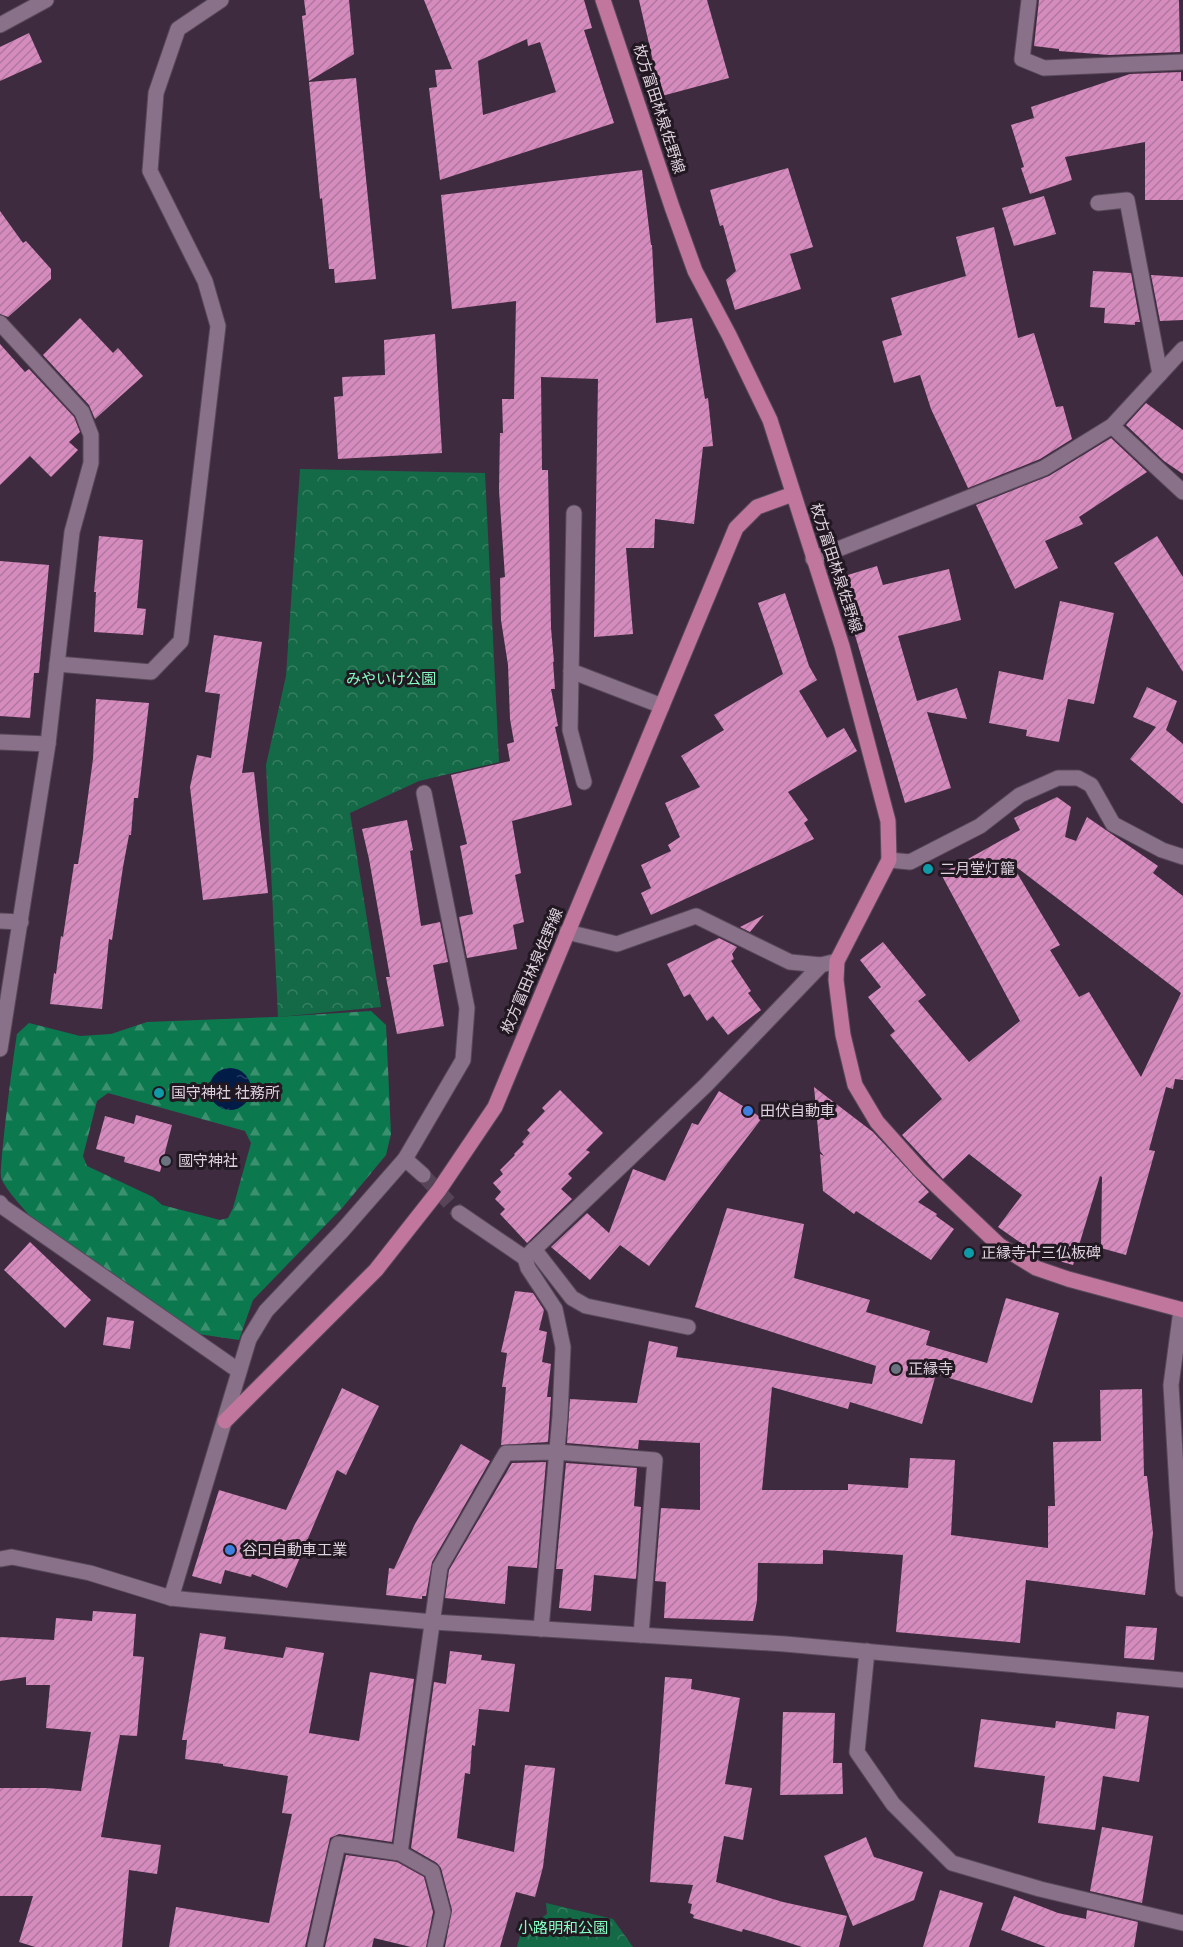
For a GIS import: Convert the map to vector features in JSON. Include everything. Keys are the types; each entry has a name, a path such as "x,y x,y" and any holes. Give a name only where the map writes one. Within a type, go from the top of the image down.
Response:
{"main road":[{"name":"枚方富田林泉佐野線","path":"603,0 695,271 770,420 842,646 888,821 889,860 837,961 836,980 843,1035 855,1085 877,1122 920,1170 999,1245 1036,1268 1182,1310"},
{"name":"枚方富田林泉佐野線","path":"225,1421 376,1270 440,1190 495,1107 736,528 757,507 794,494"}],"street":[{"path":"0,26 46,0"},
{"path":"57,664 152,672 181,641 218,326 206,281 150,171 156,93 178,29 221,0"},
{"path":"1029,0 1022,59 1044,68 1183,62"},
{"path":"1098,204 1126,200 1160,374"},
{"path":"0,323 82,412 91,435 91,463 72,532 48,744 21,922 4,1003 0,1049"},
{"path":"813,559 1044,468 1112,426 1183,349"},
{"path":"1112,426 1183,492"},
{"path":"574,513 570,730 584,782"},
{"path":"571,671 662,706"},
{"path":"0,742 48,744"},
{"path":"889,860 910,862 980,826 1020,795 1058,778 1078,778 1091,785 1113,824 1162,850 1183,857"},
{"path":"171,1598 249,1339 266,1311 342,1231 405,1159 463,1060 467,1008 424,793"},
{"path":"567,932 617,944 696,916 790,962 821,965 837,961"},
{"path":"0,921 21,922"},
{"path":"541,1629 560,1416 563,1347 555,1309 528,1268 530,1254 706,1084 821,965"},
{"path":"405,1159 423,1175"},
{"path":"0,1203 240,1371"},
{"path":"459,1213 530,1254 572,1298 586,1306 688,1327"},
{"path":"1182,1310 1171,1384 1183,1589"},
{"path":"400,1853 440,1567 506,1453 556,1452 655,1460 641,1635"},
{"path":"0,1559 12,1557 90,1574 171,1598 433,1622 785,1644 1183,1680"},
{"path":"867,1651 856,1752 893,1804 952,1863 1040,1889 1183,1923"},
{"path":"315,1947 338,1844 400,1853 432,1871 443,1912 435,1947"}],"green space":[{"name":"みやいけ公園","path":"300,469 485,473 499,762 419,781 350,813 381,1007 278,1017 266,765 286,676"},
{"path":"371,1011 386,1025 391,1134 386,1155 343,1207 253,1300 239,1340 198,1334 32,1219 4,1184 1,1178 3,1151 17,1034 29,1023 80,1036 111,1034 147,1022","holes":["108,1093 245,1131 251,1143 233,1208 228,1218 220,1220 162,1205 153,1197 87,1166 83,1156 97,1101"]},
{"name":"小路明和公園","path":"546,1903 613,1919 633,1947 517,1947 521,1932 547,1914"}],"water":[{"path":"230,1068 245,1074 251,1089 245,1104 230,1110 215,1104 209,1089 215,1074"}],"building":[{"path":"304,0 349,0 354,54 309,81 302,16 306,15"},
{"path":"424,0 584,0 592,28 584,30 614,123 440,180 429,88 437,87 435,70 452,69","holes":["527,39 528,46 540,42 556,92 483,115 478,61"]},
{"path":"639,0 707,0 729,78 658,97 651,71 655,70"},
{"path":"1039,0 1179,0 1180,52 1109,55 1059,51 1059,49 1034,46"},
{"path":"29,33 42,62 0,81 0,47"},
{"path":"1181,72 1181,81 1183,81 1183,200 1145,200 1145,142 1065,157 1072,180 1030,194 1011,125 1034,118 1031,107 1130,74"},
{"path":"356,78 376,279 335,283 334,269 329,269 309,82"},
{"path":"788,168 813,247 790,254 801,289 735,310 726,280 736,271 710,190"},
{"path":"642,170 652,245 656,323 692,318 705,399 708,398 713,446 703,447 694,524 655,519 654,548 626,548 633,634 594,637 598,379 541,377 542,470 548,470 551,628 555,689 551,689 558,726 555,727 572,805 512,821 521,873 515,875 524,922 513,925 517,949 467,958 459,917 473,914 460,846 467,844 451,775 510,761 507,744 514,742 510,719 508,665 501,620 500,578 505,577 499,490 500,433 503,433 502,399 514,399 516,301 452,309 441,195"},
{"path":"1044,196 1056,234 1014,246 1002,208"},
{"path":"0,211 23,243 26,241 51,269 51,279 8,317 0,314"},
{"path":"994,227 1018,338 1034,333 1056,407 1063,406 1072,439 1040,459 968,488 931,409 920,375 894,383 882,341 902,335 891,298 966,276 956,237"},
{"path":"1093,271 1131,273 1140,322 1135,322 1135,325 1104,323 1105,308 1090,307"},
{"path":"1151,275 1183,277 1183,320 1160,321"},
{"path":"80,318 113,353 118,348 143,376 95,419 89,405 43,355"},
{"path":"435,334 442,453 338,459 334,397 343,396 342,377 385,375 384,340"},
{"path":"0,344 25,372 29,369 74,417 80,432 69,442 78,450 51,477 30,456 0,485"},
{"path":"1146,403 1183,430 1183,474 1164,461 1126,425"},
{"path":"1111,438 1147,472 1079,517 1083,524 1045,541 1058,568 1015,589 976,505 1049,476"},
{"path":"99,536 143,540 137,608 146,609 143,635 94,632 96,592 94,592"},
{"path":"1157,536 1183,577 1183,672 1114,563"},
{"path":"0,561 49,565 39,673 34,673 30,718 0,716"},
{"path":"877,566 883,585 949,569 961,620 898,636 917,701 957,688 967,719 927,712 951,788 905,803 838,578"},
{"path":"785,593 809,666 817,680 799,691 827,738 844,728 857,751 788,792 808,820 804,823 814,839 651,915 641,893 651,888 641,865 671,851 668,845 680,837 665,803 700,787 681,756 724,730 714,715 783,674 758,603"},
{"path":"1060,601 1114,613 1094,704 1068,699 1059,742 1026,736 1027,730 989,723 999,671 1043,680"},
{"path":"214,635 262,642 242,773 254,772 268,893 203,900 190,787 197,755 211,758 220,694 205,692"},
{"path":"1147,687 1177,701 1166,730 1183,744 1183,804 1130,759 1156,727 1133,717"},
{"path":"96,699 149,703 138,798 134,798 131,835 129,835 123,867 112,940 109,939 102,1009 50,1004 74,864 78,864 83,833 93,759"},
{"path":"1057,797 1071,807 1065,837 1076,841 1087,817 1158,866 1153,873 1183,896 1183,1080 1175,1079 1173,1089 1166,1087 1149,1150 1155,1151 1126,1255 1101,1248 1102,1177 1100,1176 1073,1265 1038,1255 998,1227 1022,1195 969,1154 943,1179 902,1135 942,1099 890,1035 895,1031 868,997 881,987 860,960 883,942 926,995 918,1001 969,1062 1020,1021 941,874 1020,830 1014,818","holes":["1011,863 1181,993 1141,1077 1089,992 1079,997 1050,950 1060,945"]},
{"path":"407,820 413,850 410,851 421,926 440,922 448,962 433,965 444,1026 397,1034 386,977 390,977 362,829"},
{"path":"764,915 750,932 740,927"},
{"path":"719,938 737,947 732,954 734,959 731,961 751,991 748,993 761,1010 728,1035 713,1016 707,1021 690,994 684,997 667,964"},
{"path":"814,1087 873,1132 929,1192 918,1202 937,1214 936,1216 954,1229 931,1260 856,1211 854,1214 823,1191 820,1154 824,1156 820,1151"},
{"path":"560,1090 603,1133 586,1150 590,1152 568,1174 572,1178 561,1189 572,1199 527,1243 500,1214 505,1209 495,1199 501,1192 493,1183 503,1174 500,1170 524,1144 522,1142 530,1133 527,1130 545,1111 542,1108"},
{"path":"719,1091 762,1118 649,1266 620,1245 590,1280 551,1247 587,1213 609,1233 633,1169 665,1181 692,1123 698,1125"},
{"path":"136,1115 172,1125 160,1172 124,1162 125,1157 96,1149 105,1116 134,1124"},
{"path":"727,1208 804,1224 794,1278 870,1300 866,1312 930,1331 926,1345 987,1363 1006,1298 1059,1313 1032,1403 936,1374 922,1424 850,1402 848,1409 772,1387 762,1490 848,1490 848,1484 908,1488 910,1458 955,1460 951,1535 1048,1548 1048,1506 1055,1506 1053,1442 1101,1441 1100,1390 1142,1389 1144,1476 1147,1476 1153,1533 1145,1595 1026,1580 1020,1643 896,1632 903,1555 823,1550 823,1564 758,1563 757,1601 753,1621 664,1618 666,1582 655,1581 661,1508 700,1510 700,1443 639,1440 638,1449 567,1443 570,1399 637,1403 649,1341 678,1347 676,1357 872,1384 876,1366 695,1307"},
{"path":"30,1242 91,1300 65,1328 4,1270"},
{"path":"515,1291 533,1293 544,1310 539,1330 547,1332 542,1362 551,1364 547,1397 551,1397 548,1442 501,1445 506,1387 502,1387 507,1353 501,1352"},
{"path":"107,1317 134,1321 130,1349 103,1345"},
{"path":"342,1388 379,1406 346,1475 337,1470 287,1588 252,1574 251,1577 225,1570 221,1584 192,1576 219,1490 286,1510"},
{"path":"461,1444 490,1461 432,1562 426,1596 422,1596 422,1599 386,1595 389,1568 394,1569 415,1524"},
{"path":"546,1462 537,1568 508,1566 505,1604 445,1598 449,1570 512,1463"},
{"path":"566,1463 637,1468 634,1506 641,1507 636,1579 594,1575 591,1611 559,1608 563,1569 556,1569"},
{"path":"93,1611 136,1614 133,1656 144,1657 137,1736 120,1735 101,1837 161,1845 157,1874 129,1870 122,1947 35,1947 19,1942 33,1896 0,1896 0,1788 81,1791 91,1732 46,1728 50,1685 26,1685 26,1677 0,1681 0,1637 54,1640 56,1618 92,1621"},
{"path":"1126,1626 1157,1628 1154,1660 1124,1658"},
{"path":"200,1633 226,1637 224,1649 283,1658 286,1647 324,1653 309,1733 359,1741 370,1672 414,1679 392,1842 339,1834 330,1838 305,1947 169,1947 176,1907 269,1923 292,1814 282,1813 288,1776 185,1759 187,1740 182,1740"},
{"path":"450,1651 482,1655 481,1660 515,1664 509,1712 479,1709 475,1746 472,1745 470,1774 465,1773 457,1838 514,1852 525,1765 555,1768 543,1867 535,1897 516,1892 500,1947 445,1947 452,1910 441,1868 437,1863 411,1848 434,1682 446,1684"},
{"path":"665,1677 692,1679 691,1689 740,1698 725,1784 752,1788 743,1840 724,1836 716,1882 783,1902 847,1916 839,1947 802,1947 743,1929 742,1932 693,1918 694,1915 690,1913 692,1904 688,1903 693,1885 650,1882"},
{"path":"783,1712 835,1713 833,1763 842,1763 843,1794 780,1795"},
{"path":"1117,1712 1149,1716 1139,1782 1103,1776 1095,1830 1038,1823 1045,1776 974,1767 981,1719 1055,1728 1056,1721 1115,1729"},
{"path":"1102,1827 1153,1836 1142,1903 1090,1891"},
{"path":"866,1837 874,1857 923,1872 914,1900 853,1926 824,1856"},
{"path":"346,1855 397,1862 424,1877 433,1912 426,1947 411,1947 374,1938 372,1947 325,1947"},
{"path":"940,1890 983,1903 969,1947 923,1947"},
{"path":"1014,1896 1058,1913 1086,1919 1087,1910 1138,1922 1134,1947 1046,1947 1001,1930"}],"tunnel":[{"path":"423,1175 459,1213"}],"place":[{"name":"二月堂灯籠","path":"928,869"},
{"name":"国守神社 社務所","path":"159,1093"},
{"name":"田伏自動車","path":"748,1111"},
{"name":"國守神社","path":"166,1161"},
{"name":"正縁寺十三仏板碑","path":"969,1253"},
{"name":"正縁寺","path":"896,1369"},
{"name":"谷口自動車工業","path":"230,1550"}]}
